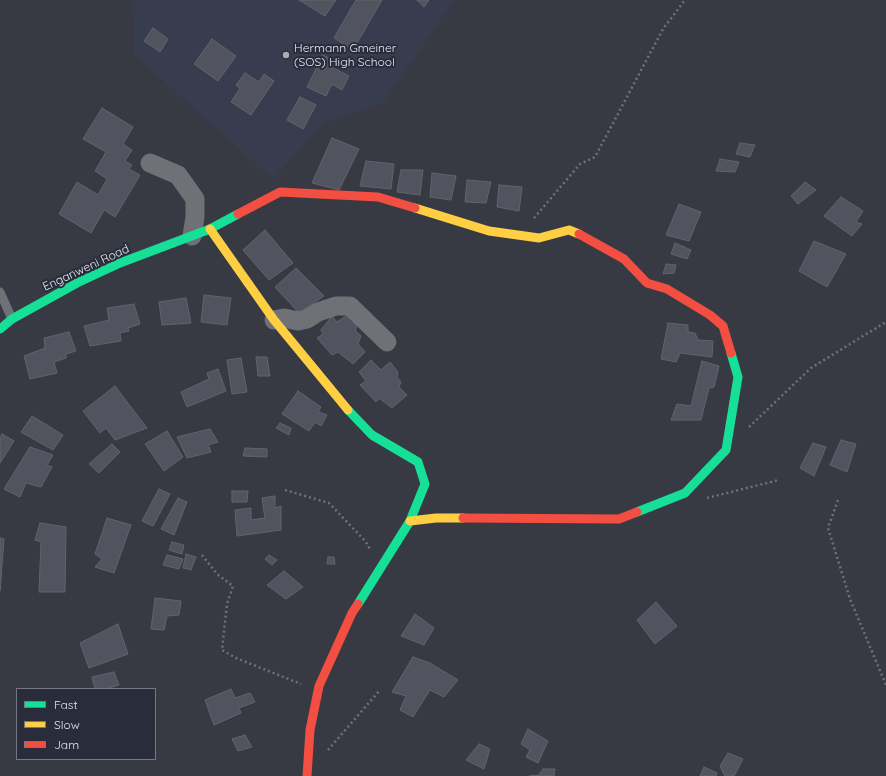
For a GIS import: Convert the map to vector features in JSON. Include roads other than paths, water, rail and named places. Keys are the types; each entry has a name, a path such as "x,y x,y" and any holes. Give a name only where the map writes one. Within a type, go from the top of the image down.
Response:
{"street":[{"path":"150,163 178,176 195,199 195,217 192,236"},
{"name":"Enganweni Road","path":"0,329 12,319 77,283 120,263 210,229 280,192 378,197 489,232 540,238 569,230 588,238 624,259 647,283 667,289 710,315 723,326 738,377 726,450 685,493 619,519 436,518 410,521"},
{"path":"210,229 274,320 346,408 372,435 418,462 424,484 420,500 410,521 382,568 352,613 319,686 310,730 308,773"},
{"path":"274,320 284,318 298,322 307,319 318,312 336,306 350,306 387,342"}],"lane":[{"path":"0,292 12,319"}],"place":[{"name":"Hermann Gmeiner (SOS) High School","path":"286,55"}]}
